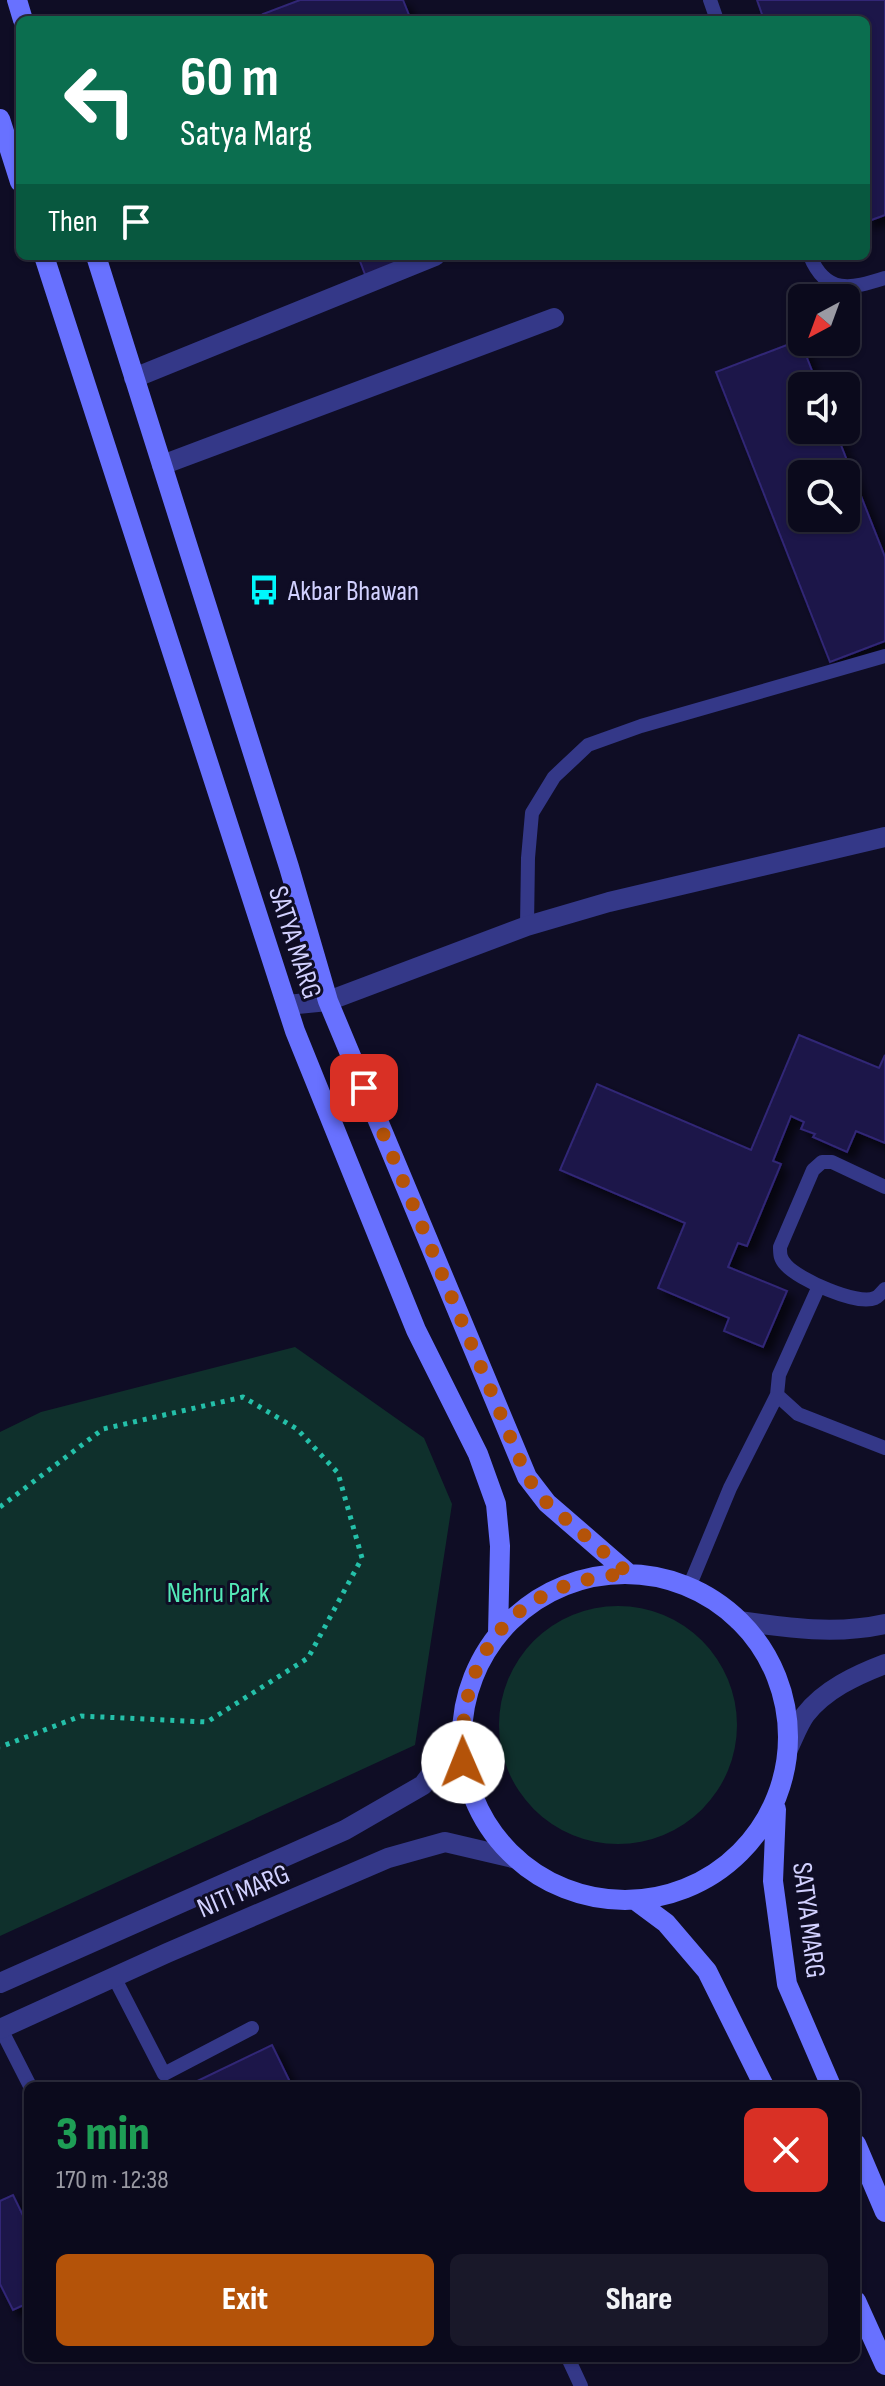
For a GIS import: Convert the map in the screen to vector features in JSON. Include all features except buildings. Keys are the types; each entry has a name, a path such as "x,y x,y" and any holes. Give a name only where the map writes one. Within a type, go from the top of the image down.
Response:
{"main road":[{"path":"0,119 16,169"},
{"name":"SATYA MARG","path":"45,260 295,1031 416,1330 478,1454 496,1504 500,1546 498,1634"},
{"name":"SATYA MARG","path":"97,260 328,1001 527,1477 547,1503 629,1574"},
{"path":"629,1574 660,1578 689,1587 716,1602 739,1621 762,1648 778,1680 787,1714 788,1749 776,1801 756,1835 730,1864 685,1890 635,1900 592,1897 552,1883 517,1859 497,1838 470,1790 463,1762 461,1734 468,1691 485,1652 518,1613 543,1595 570,1583 599,1575 629,1574"},
{"name":"SATYA MARG","path":"776,1801 773,1881 787,1984 829,2082"},
{"path":"635,1900 666,1923 707,1971 762,2082"},
{"path":"860,2153 885,2212"},
{"path":"860,2310 885,2365"}],"street":[{"path":"134,378 425,260"},
{"path":"162,465 554,318"},
{"path":"287,1005 328,1001 527,926 609,902 885,837"},
{"path":"739,1621 803,1630 840,1630 885,1624"},
{"path":"788,1749 805,1716 827,1694 854,1677 885,1664"},
{"name":"NITI MARG","path":"0,1983 358,1823 423,1785 461,1734"},
{"name":"NITI MARG","path":"1,2029 388,1858 445,1842 517,1859"}],"lane":[{"path":"812,260 817,273 836,285 854,288 885,278"},
{"path":"527,926 532,813 554,777 588,745 641,726 885,656"},
{"path":"885,1187 832,1162 822,1162 813,1170 780,1247 781,1259 788,1268 819,1286 862,1300 875,1298 885,1289"},
{"path":"689,1587 730,1488 777,1395 779,1375 819,1286"},
{"path":"777,1395 798,1414 885,1448"},
{"path":"114,1977 164,2074 252,2028"},
{"path":"1,2029 28,2082"},
{"path":"570,2362 581,2386"}],"path":[{"path":"0,1507 103,1429 243,1397 297,1429 338,1473 362,1558 308,1658 207,1722 81,1716 0,1747"}],"green space":[{"name":"Nehru Park","path":"295,1347 424,1438 452,1504 415,1745 0,1936 0,1432 41,1412"},
{"path":"618,1606 641,1608 664,1615 702,1641 728,1679 735,1702 735,1748 728,1771 702,1809 664,1835 641,1842 618,1844 595,1842 572,1835 534,1809 508,1771 501,1748 499,1725 501,1702 508,1679 534,1641 572,1615 595,1608"}],"place":[{"name":"Akbar Bhawan","path":"264,590"}],"route":[{"path":"364,1088 527,1477 547,1503 629,1574 599,1575 543,1595 518,1613 498,1634 475,1671 468,1691 461,1734 463,1762"}]}
